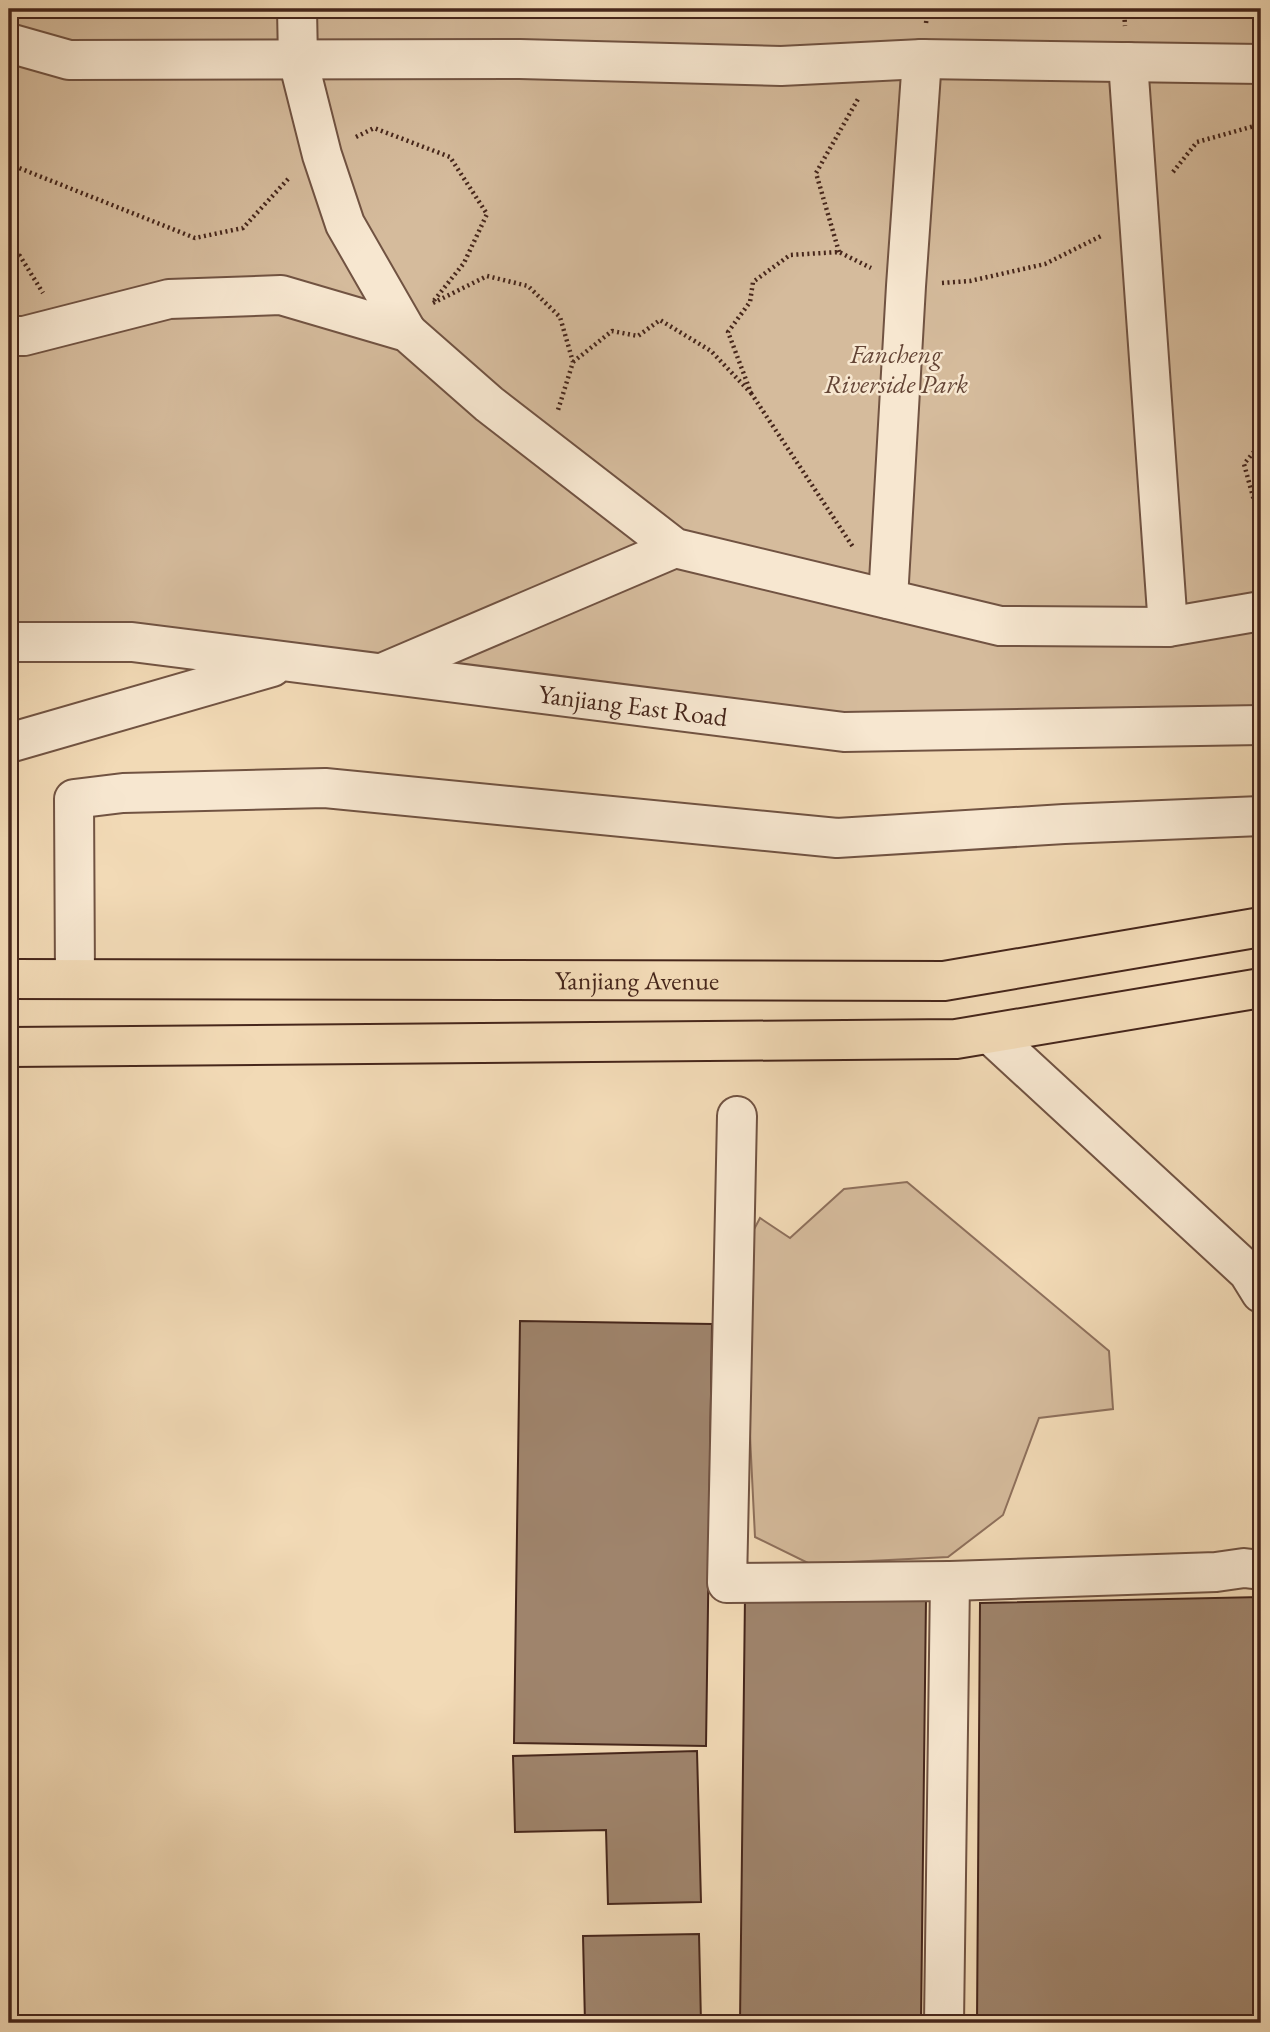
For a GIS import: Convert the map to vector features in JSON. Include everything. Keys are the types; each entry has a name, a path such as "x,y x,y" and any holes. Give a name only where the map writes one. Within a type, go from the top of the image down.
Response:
{"main road":[{"name":"Yanjiang Avenue","path":"9,979 944,981 1261,927"},
{"path":"9,1047 956,1039 1261,988"}],"street":[{"path":"297,9 298,60 322,155 345,224 407,331 489,404 675,548 1000,626 1168,627 1261,611"},
{"path":"9,43 69,60 520,60 781,66 922,59 1261,64"},
{"path":"888,599 922,59"},
{"path":"1128,62 1168,627"},
{"path":"9,336 24,336 169,299 281,295 407,331"},
{"path":"380,674 675,548"},
{"name":"Yanjiang East Road","path":"9,642 132,642 844,732 1261,726"},
{"path":"9,743 288,662"},
{"path":"75,979 74,799 123,793 325,788 837,838 1064,824 1261,816"},
{"path":"990,1034 1248,1272 1261,1293"},
{"path":"737,1116 727,1583 950,1581 1216,1572 1244,1568 1261,1570"},
{"path":"944,2023 950,1581"}],"path":[{"path":"839,252 816,173 863,89"},
{"path":"751,393 728,332 750,302 753,282 790,255 839,252 906,286 970,281 1045,264 1140,216 1198,142 1258,125 1261,127"},
{"path":"9,167 14,166 195,238 243,228 300,166 374,128 450,157 487,214 464,263 407,331"},
{"path":"9,250 20,256 63,326"},
{"path":"432,303 487,276 528,286 560,317 573,362 546,447"},
{"path":"573,362 612,331 638,336 660,320 711,351 751,393 888,599"},
{"path":"1261,443 1244,464 1261,526"}],"green space":[{"name":"Fancheng Riverside Park","path":"9,9 1261,9 1261,725 844,732 9,642"},
{"path":"907,1182 1109,1351 1113,1409 1039,1418 1003,1515 948,1557 810,1564 755,1537 741,1254 760,1218 790,1238 844,1189"}],"building":[{"path":"520,1321 712,1324 706,1746 514,1743"},
{"path":"745,1595 926,1598 921,2023 740,2023"},
{"path":"1261,1597 1261,2023 977,2023 980,1603"},
{"path":"697,1751 701,1902 608,1904 606,1830 515,1832 513,1756"},
{"path":"699,1934 701,2023 585,2023 583,1936"}]}
